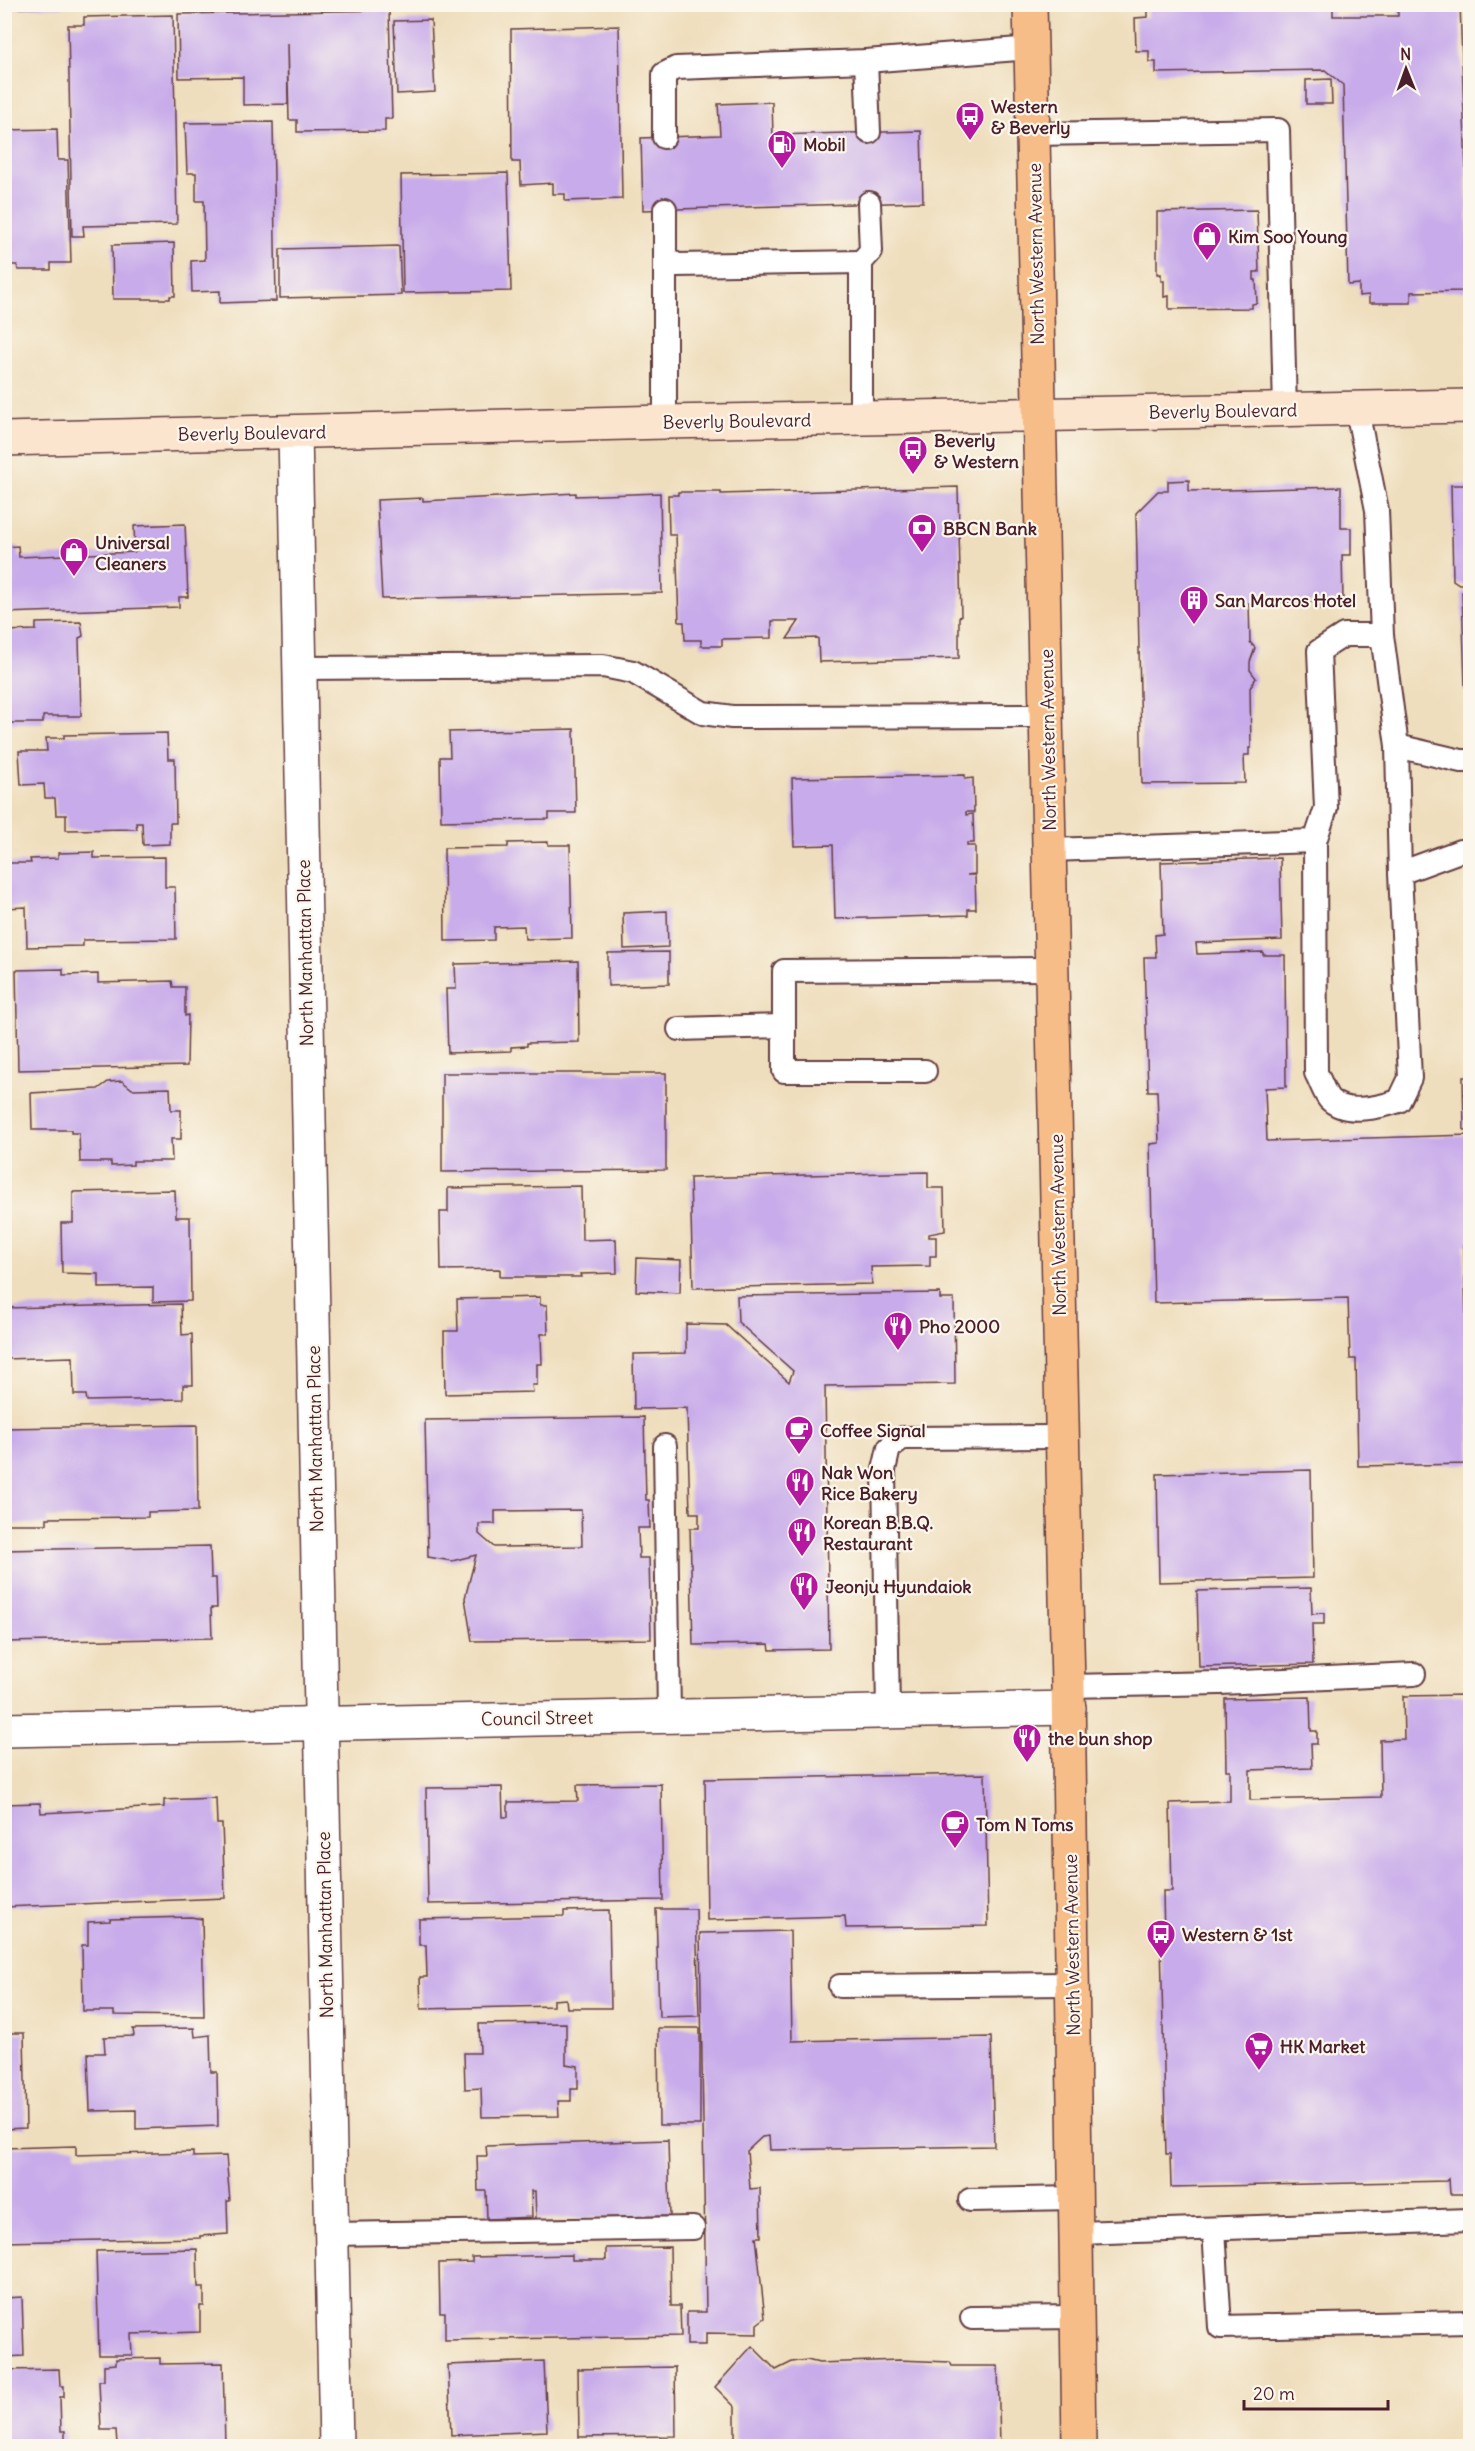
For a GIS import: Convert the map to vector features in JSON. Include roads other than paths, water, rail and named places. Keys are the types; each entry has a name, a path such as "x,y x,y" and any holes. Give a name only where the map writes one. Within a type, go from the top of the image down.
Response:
{"main road":[{"name":"North Western Avenue","path":"1030,4 1069,1697 1079,2446"},
{"name":"Beverly Boulevard","path":"4,439 665,422 1470,406"}],"street":[{"name":"North Manhattan Place","path":"295,432 336,2446"},
{"name":"Council Street","path":"4,1730 320,1721 888,1711 1069,1697"}],"lane":[{"path":"664,137 664,74 676,68 866,61 1031,48"},
{"path":"866,61 869,132"},
{"path":"1033,134 1278,130 1285,411"},
{"path":"861,419 861,262 871,251 869,203"},
{"path":"665,209 665,422"},
{"path":"665,256 676,265 861,262"},
{"path":"1357,410 1377,510 1382,635 1397,746 1400,873 1410,1078 1399,1101 1377,1108 1344,1107 1329,1099 1316,1073 1315,840 1326,807 1320,651 1344,635 1382,635"},
{"path":"300,668 603,666 633,672 703,713 732,717 1047,716"},
{"path":"1397,746 1461,761 1470,761"},
{"path":"1050,850 1315,840"},
{"path":"1400,873 1460,851 1470,851"},
{"path":"925,1071 784,1071 784,971 1053,969"},
{"path":"679,1029 783,1026"},
{"path":"888,1711 884,1470 889,1448 902,1438 1063,1437"},
{"path":"665,1446 669,1715"},
{"path":"1069,1697 1220,1683 1414,1674"},
{"path":"840,1986 1073,1984"},
{"path":"970,2200 1076,2198"},
{"path":"1077,2233 1470,2220"},
{"path":"332,2234 693,2228"},
{"path":"1214,2229 1220,2327 1470,2322"},
{"path":"972,2318 1077,2317"}],"place":[{"name":"Western & Beverly","path":"970,142"},
{"name":"Mobil","path":"782,170"},
{"name":"Kim Soo Young","path":"1207,262"},
{"name":"Beverly & Western","path":"913,476"},
{"name":"BBCN Bank","path":"922,554"},
{"name":"Universal Cleaners","path":"74,578"},
{"name":"San Marcos Hotel","path":"1194,626"},
{"name":"Pho 2000","path":"898,1352"},
{"name":"Coffee Signal","path":"799,1456"},
{"name":"Nak Won Rice Bakery","path":"800,1508"},
{"name":"Korean B.B.Q. Restaurant","path":"802,1558"},
{"name":"Jeonju Hyundaiok","path":"804,1612"},
{"name":"the bun shop","path":"1027,1764"},
{"name":"Tom N Toms","path":"955,1850"},
{"name":"Western & 1st","path":"1161,1960"},
{"name":"HK Market","path":"1259,2072"}]}
